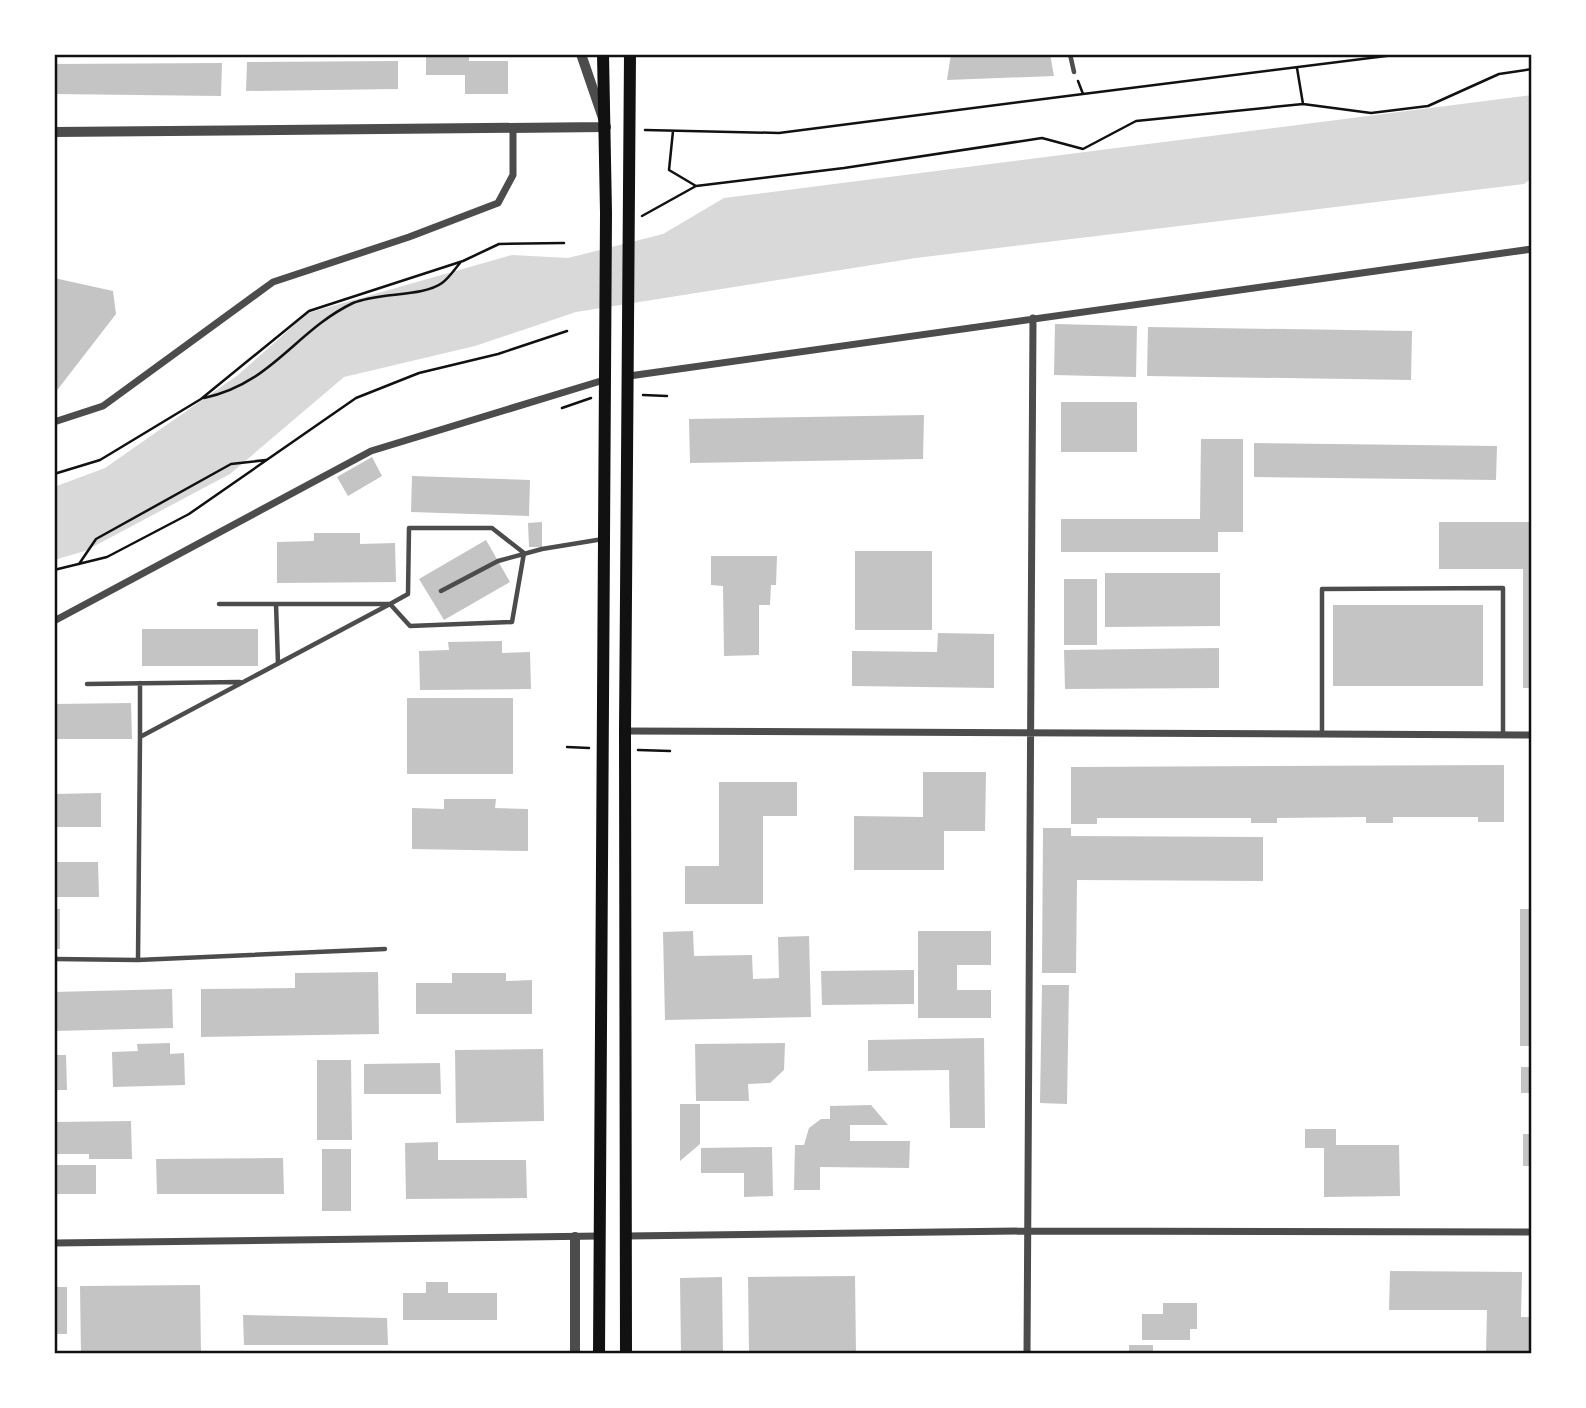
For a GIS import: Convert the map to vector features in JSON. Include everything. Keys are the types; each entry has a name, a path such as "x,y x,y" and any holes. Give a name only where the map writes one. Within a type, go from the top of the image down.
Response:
{"main road":[{"path":"599,1354 606,213 603,54"},
{"path":"626,1354 625,731 629,376 635,215 630,54"}],"street":[{"path":"54,132 606,127 581,54"},
{"path":"54,422 103,406 273,282 410,237 498,203 513,175 513,128"},
{"path":"629,376 1532,249"},
{"path":"1027,1354 1033,318"},
{"path":"54,621 371,451 604,380"},
{"path":"625,731 1032,731 1532,736"},
{"path":"627,1236 1027,1231 1532,1232"},
{"path":"54,1243 600,1236"},
{"path":"575,1237 575,1354"}],"lane":[{"path":"1070,54 1074,72"},
{"path":"140,737 408,594 410,528 492,528 524,553"},
{"path":"440,592 498,561 524,553 603,539"},
{"path":"219,604 390,604 410,626 512,622 524,553"},
{"path":"1322,734 1322,589 1503,588 1503,735"},
{"path":"276,604 278,664"},
{"path":"87,684 242,682"},
{"path":"138,960 140,683"},
{"path":"54,958 138,960 385,949"}],"path":[{"path":"631,130 779,133 1402,54"},
{"path":"1297,68 1303,104"},
{"path":"635,215 696,186 844,168 1042,138 1083,149 1136,121 1303,104 1371,113 1428,106 1499,74 1532,69"},
{"path":"1074,72 1083,94"},
{"path":"673,131 669,170 696,186"},
{"path":"54,474 100,460 201,399 309,311 463,261 499,244 564,243"},
{"path":"201,399 221,394 264,373 323,322 354,303 393,293 427,290 441,284 463,261"},
{"path":"54,570 107,557 188,514 356,398 419,373 498,354 567,331"},
{"path":"79,564 96,539 231,464 266,460"}],"shaded area":[{"path":"1532,95 1532,178 1524,184 916,258 576,312 475,346 344,377 230,474 85,551 54,560 54,487 105,468 238,375 308,313 512,255 568,258 663,234 724,198"}],"building":[{"path":"426,54 469,54 469,61 508,61 508,94 465,94 465,75 426,75"},
{"path":"951,54 1050,54 1054,76 947,80"},
{"path":"398,61 398,89 246,91 247,62"},
{"path":"222,63 221,96 54,94 54,64"},
{"path":"54,278 113,291 116,314 58,389 54,389"},
{"path":"1055,324 1137,326 1136,377 1054,375"},
{"path":"1148,327 1412,331 1411,380 1147,376"},
{"path":"1061,402 1137,402 1137,452 1061,452"},
{"path":"924,415 923,459 690,463 689,419"},
{"path":"1201,439 1243,439 1243,532 1218,532 1218,552 1061,552 1061,519 1200,519"},
{"path":"1254,443 1497,446 1496,480 1254,477"},
{"path":"372,457 382,476 348,496 337,477"},
{"path":"412,476 530,480 529,516 411,512"},
{"path":"542,522 542,547 529,547 528,523"},
{"path":"1439,522 1532,522 1532,688 1523,688 1523,569 1439,569"},
{"path":"314,533 360,533 360,544 395,543 396,582 277,583 277,542 314,541"},
{"path":"486,540 510,582 444,620 419,579"},
{"path":"855,551 932,551 932,630 855,630"},
{"path":"711,556 777,556 776,585 771,585 770,605 759,605 759,655 724,656 723,586 711,585"},
{"path":"1105,573 1220,573 1220,626 1105,627"},
{"path":"1064,579 1097,579 1097,645 1064,645"},
{"path":"1333,605 1483,605 1483,686 1333,686"},
{"path":"142,629 258,629 258,666 142,666"},
{"path":"938,633 994,634 994,688 852,686 852,651 937,652"},
{"path":"502,641 502,653 530,652 531,689 420,690 419,651 449,650 448,642"},
{"path":"1219,648 1219,688 1065,689 1064,650"},
{"path":"407,698 513,698 513,774 407,774"},
{"path":"131,703 132,739 54,739 54,704"},
{"path":"1504,765 1504,822 1478,822 1478,817 1393,817 1393,823 1366,823 1366,817 1277,818 1277,823 1251,823 1251,818 1097,818 1097,824 1071,824 1071,767"},
{"path":"923,772 986,772 985,831 944,831 944,870 854,870 854,816 923,817"},
{"path":"719,782 797,782 797,816 763,816 763,904 685,904 685,866 719,866"},
{"path":"101,793 101,827 54,827 54,794"},
{"path":"444,799 496,799 495,808 528,809 528,851 412,849 412,808 444,809"},
{"path":"1043,828 1071,828 1071,836 1263,837 1263,881 1077,880 1076,973 1042,973"},
{"path":"54,862 98,862 99,897 54,897"},
{"path":"54,909 60,909 60,949 54,949"},
{"path":"1520,909 1532,909 1532,1046 1520,1046"},
{"path":"693,931 694,956 752,955 753,979 779,978 778,937 809,936 811,1017 665,1020 663,932"},
{"path":"918,931 991,931 991,965 957,965 957,990 991,990 991,1018 918,1018"},
{"path":"914,970 914,1004 822,1005 821,971"},
{"path":"378,972 379,1034 201,1037 201,989 295,988 295,973"},
{"path":"452,973 506,973 506,981 532,980 532,1014 416,1014 416,983 452,983"},
{"path":"1042,985 1069,985 1067,1104 1040,1103"},
{"path":"172,989 173,1028 54,1031 54,992"},
{"path":"984,1038 985,1128 950,1128 949,1070 868,1071 868,1040"},
{"path":"170,1043 170,1054 184,1053 185,1085 113,1087 112,1052 138,1051 137,1044"},
{"path":"785,1043 784,1070 770,1083 748,1084 749,1101 696,1101 695,1044"},
{"path":"543,1049 544,1121 456,1123 455,1050"},
{"path":"54,1055 66,1055 67,1090 54,1090"},
{"path":"317,1060 351,1060 352,1140 317,1140"},
{"path":"440,1063 441,1094 364,1094 364,1064"},
{"path":"1521,1067 1532,1067 1532,1093 1521,1093"},
{"path":"680,1104 700,1104 700,1144 680,1161"},
{"path":"871,1105 888,1125 850,1125 850,1141 910,1141 909,1168 820,1167 820,1190 794,1190 795,1145 804,1145 809,1128 821,1119 830,1119 830,1106"},
{"path":"131,1121 132,1159 89,1159 89,1154 54,1154 54,1122"},
{"path":"1305,1129 1336,1129 1336,1145 1399,1145 1400,1196 1324,1197 1324,1148 1305,1148"},
{"path":"1523,1134 1532,1134 1532,1166 1523,1166"},
{"path":"438,1142 438,1160 526,1160 527,1198 406,1199 405,1143"},
{"path":"772,1147 773,1196 744,1197 744,1173 701,1173 701,1148"},
{"path":"322,1149 351,1149 351,1211 322,1211"},
{"path":"283,1158 284,1194 157,1194 156,1159"},
{"path":"54,1165 96,1165 96,1194 54,1194"},
{"path":"1390,1271 1522,1272 1521,1317 1532,1317 1532,1354 1486,1354 1487,1310 1389,1310"},
{"path":"855,1276 856,1354 749,1354 748,1277"},
{"path":"722,1277 723,1354 681,1354 680,1278"},
{"path":"426,1282 448,1282 448,1293 497,1293 497,1320 403,1320 403,1293 426,1293"},
{"path":"200,1285 201,1354 81,1354 80,1286"},
{"path":"54,1287 67,1287 67,1334 54,1334"},
{"path":"1163,1303 1197,1303 1197,1329 1190,1329 1190,1340 1142,1340 1142,1314 1163,1314"},
{"path":"243,1315 387,1318 388,1345 244,1345"},
{"path":"1129,1345 1153,1345 1153,1354 1129,1354"}]}
